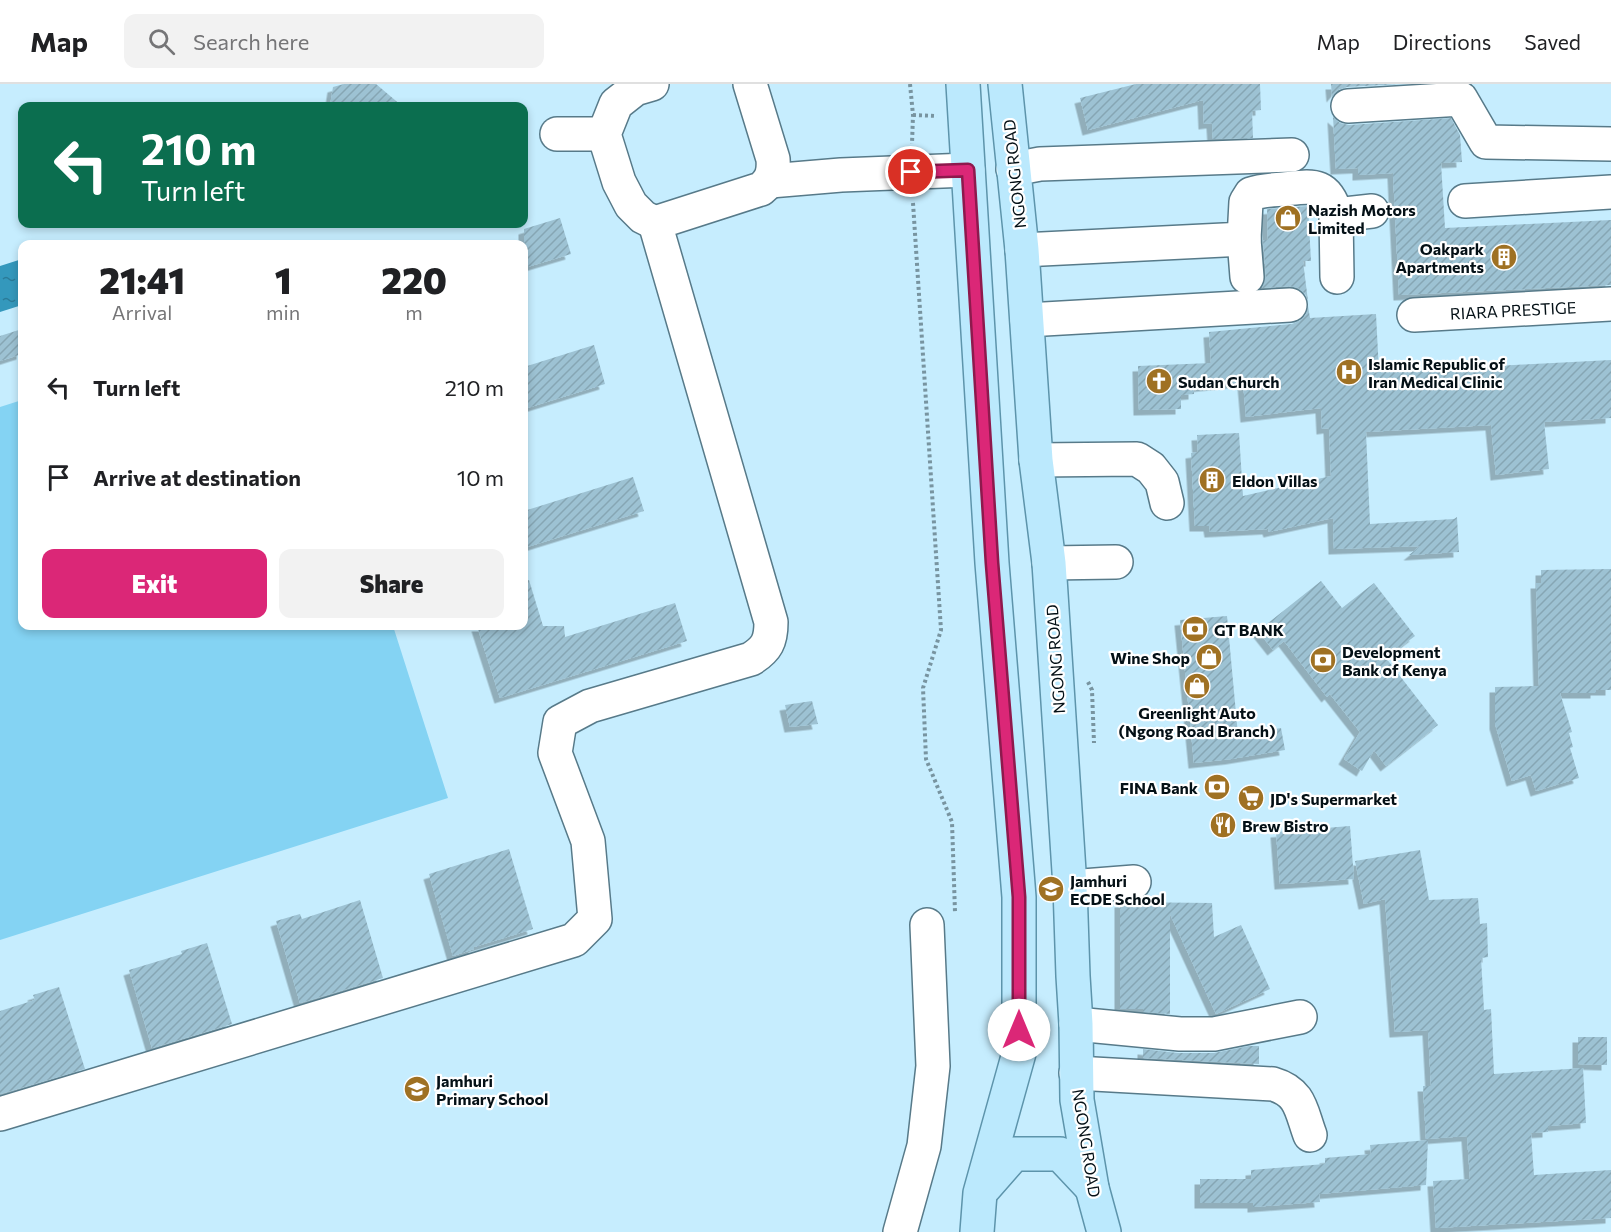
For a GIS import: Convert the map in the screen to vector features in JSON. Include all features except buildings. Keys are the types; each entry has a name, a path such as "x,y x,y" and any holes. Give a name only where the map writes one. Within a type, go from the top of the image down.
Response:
{"main road":[{"name":"NGONG ROAD","path":"1005,84 1022,250 1036,460 1048,563 1071,887 1077,1100 1092,1188 1104,1232"},
{"path":"963,100 992,563 1019,897 1019,1053 980,1193 976,1232"},
{"path":"980,1193 1014,1154 1060,1154 1092,1188"}],"lane":[{"path":"0,1114 574,940 595,919 588,841 555,753 560,722 590,706 751,659 769,644 771,636 771,622 655,223 631,205 619,182 604,134 616,104 634,89 652,84"},
{"path":"750,84 773,159 774,168 771,181"},
{"path":"1347,106 1461,99 1486,142 1611,144"},
{"path":"557,135 604,134"},
{"path":"1013,169 1040,164 1292,155"},
{"path":"655,223 761,189 771,181 832,175 968,170"},
{"path":"1247,277 1244,239 1246,202 1251,194 1259,191 1313,186 1323,191 1332,200 1336,215 1337,277"},
{"path":"1465,201 1611,192"},
{"path":"1336,215 1372,211"},
{"path":"1022,250 1244,239"},
{"name":"RIARA PRESTIGE","path":"1414,315 1611,304"},
{"path":"1027,320 1290,305"},
{"path":"1036,460 1137,459 1151,468 1162,482 1167,503"},
{"path":"1048,563 1116,562"},
{"path":"1071,887 1134,882"},
{"path":"900,1232 924,1146 932,1075 932,1019 941,919"},
{"path":"1076,1024 1180,1034 1214,1034 1300,1017"},
{"path":"1076,1073 1273,1084 1285,1087 1294,1094 1310,1135"}],"path":[{"path":"910,84 913,116 911,172 941,630 923,688 926,759 952,822 941,919"}],"shaded area":[{"path":"18,401 18,630 394,630 448,798 0,940 0,407"}],"water":[{"path":"18,260 18,306 0,312 0,266"}],"place":[{"name":"Nazish Motors Limited","path":"1288,218"},
{"name":"Oakpark Apartments","path":"1504,257"},
{"name":"Islamic Republic of Iran Medical Clinic","path":"1349,372"},
{"name":"Sudan Church","path":"1159,381"},
{"name":"Eldon Villas","path":"1212,480"},
{"name":"GT BANK","path":"1195,629"},
{"name":"Wine Shop","path":"1209,657"},
{"name":"Development Bank of Kenya","path":"1323,660"},
{"name":"Greenlight Auto (Ngong Road Branch)","path":"1197,686"},
{"name":"FINA Bank","path":"1217,787"},
{"name":"JD's Supermarket","path":"1251,798"},
{"name":"Brew Bistro","path":"1223,825"},
{"name":"Jamhuri ECDE School","path":"1051,889"},
{"name":"Jamhuri Primary School","path":"417,1089"}],"route":[{"path":"911,172 968,170 992,563 1019,897 1019,1030"}]}
